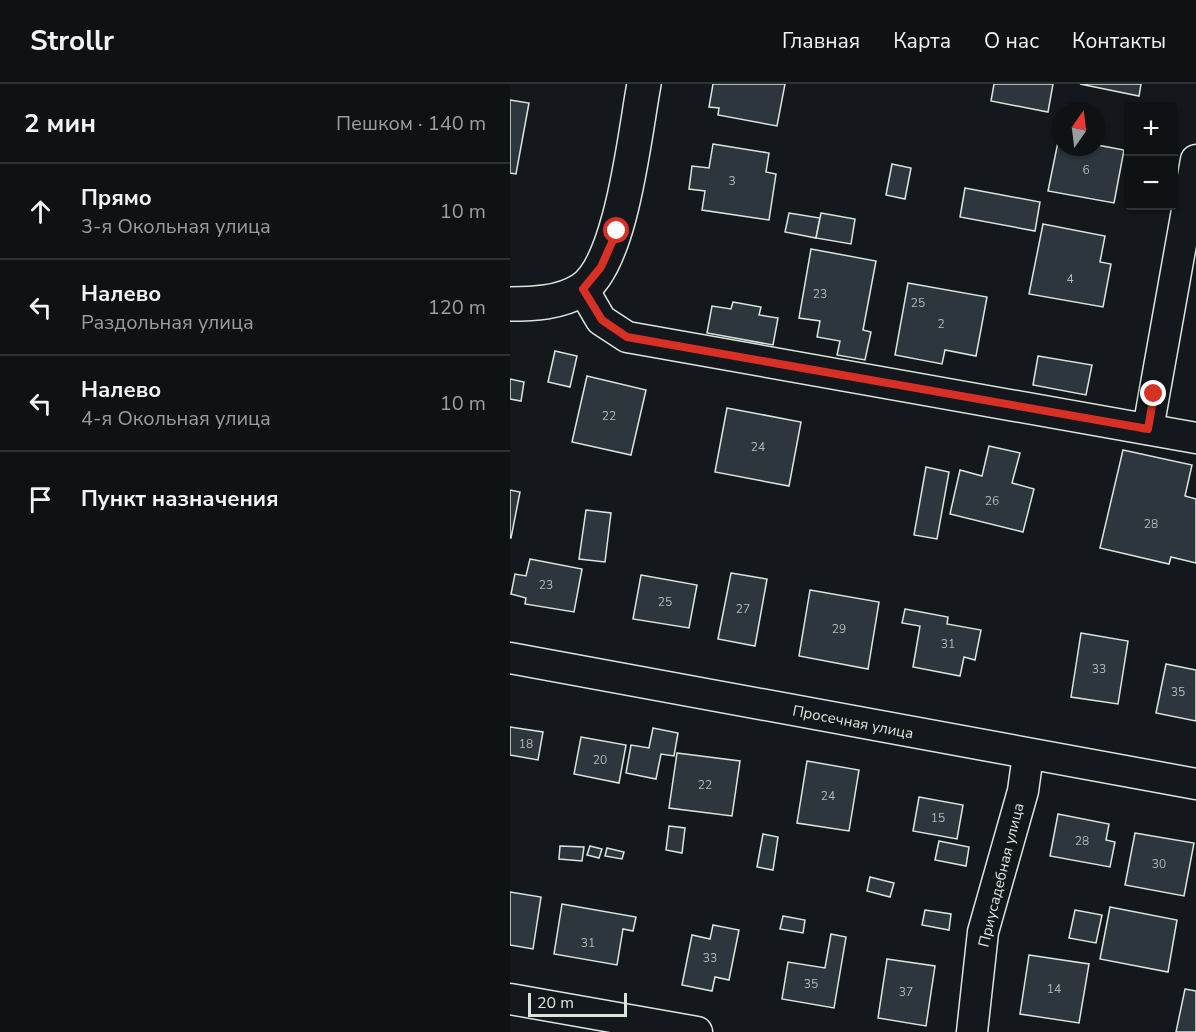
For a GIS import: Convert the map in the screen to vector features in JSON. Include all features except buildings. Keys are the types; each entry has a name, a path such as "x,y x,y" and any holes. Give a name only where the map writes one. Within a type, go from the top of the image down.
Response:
{"street":[{"path":"510,304 533,304 562,298 583,289 601,267 617,231 644,84"},
{"path":"1148,429 1196,160"},
{"path":"583,289 602,320 627,337 1196,438"},
{"name":"Просечная улица","path":"510,658 1196,784"},
{"name":"Приусадебная улица","path":"972,1032 984,932 1023,791 1028,754"},
{"path":"510,999 698,1032"}],"route":[{"path":"617,231 601,267 583,289 602,320 627,337 1148,429 1154,394"}]}
